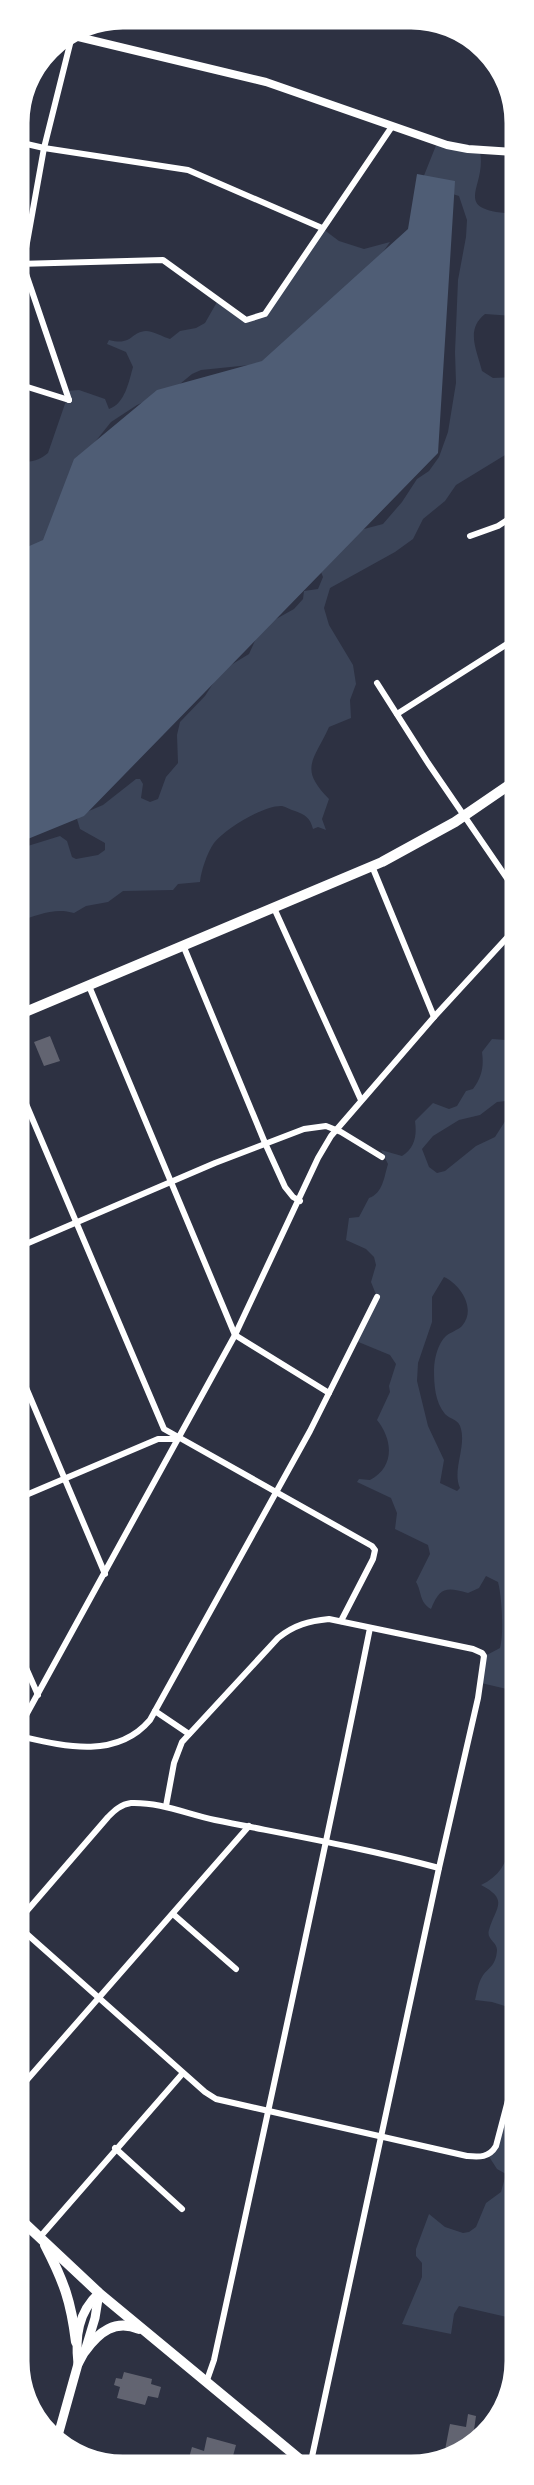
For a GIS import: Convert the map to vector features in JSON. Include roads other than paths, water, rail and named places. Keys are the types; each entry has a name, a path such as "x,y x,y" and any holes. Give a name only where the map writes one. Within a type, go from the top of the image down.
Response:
{"main road":[{"path":"29,1011 372,866 417,844 506,787"},
{"path":"28,2226 99,2293 297,2456"},
{"path":"40,2237 67,2289 73,2315 78,2364"},
{"path":"76,2342 79,2325 87,2306 99,2293"},
{"path":"59,2431 78,2364 85,2351 95,2318 99,2293"},
{"path":"85,2351 102,2331 109,2328 120,2325 131,2326 146,2332"}],"street":[{"path":"83,38 266,82 392,128 447,145 506,151"},
{"path":"29,221 68,47"},
{"path":"29,264 164,260 246,320 265,314 392,128"},
{"path":"29,145 188,171 322,228"},
{"path":"29,289 69,400 29,387"},
{"path":"470,536 506,521"},
{"path":"397,714 506,645"},
{"path":"377,683 463,816 506,877"},
{"path":"372,866 434,1017"},
{"path":"274,908 361,1100"},
{"path":"28,1712 235,1335 300,1201 318,1158 361,1100 506,939"},
{"path":"183,945 285,1187 293,1197 300,1201"},
{"path":"89,986 235,1335 330,1393"},
{"path":"29,1108 164,1429 370,1544 375,1551 340,1621"},
{"path":"28,1243 265,1143 304,1129 326,1126 382,1157"},
{"path":"28,1738 63,1746 106,1746 127,1740 142,1729 156,1712 330,1393 377,1297"},
{"path":"28,1394 105,1574"},
{"path":"28,1494 159,1439 178,1438"},
{"path":"166,1806 174,1763 182,1742 289,1629 314,1620 329,1619 473,1649 484,1656 478,1698 311,2456"},
{"path":"206,2383 214,2360 327,1842 370,1628"},
{"path":"28,1673 38,1695"},
{"path":"156,1712 189,1734"},
{"path":"28,1910 116,1810 129,1803 166,1806 201,1817 327,1842 439,1868"},
{"path":"28,2079 249,1826"},
{"path":"173,1914 236,1969"},
{"path":"28,1935 183,2073 216,2099 467,2156 481,2157 494,2151 505,2115"},
{"path":"40,2237 115,2148 183,2073"},
{"path":"115,2148 182,2209"}]}
